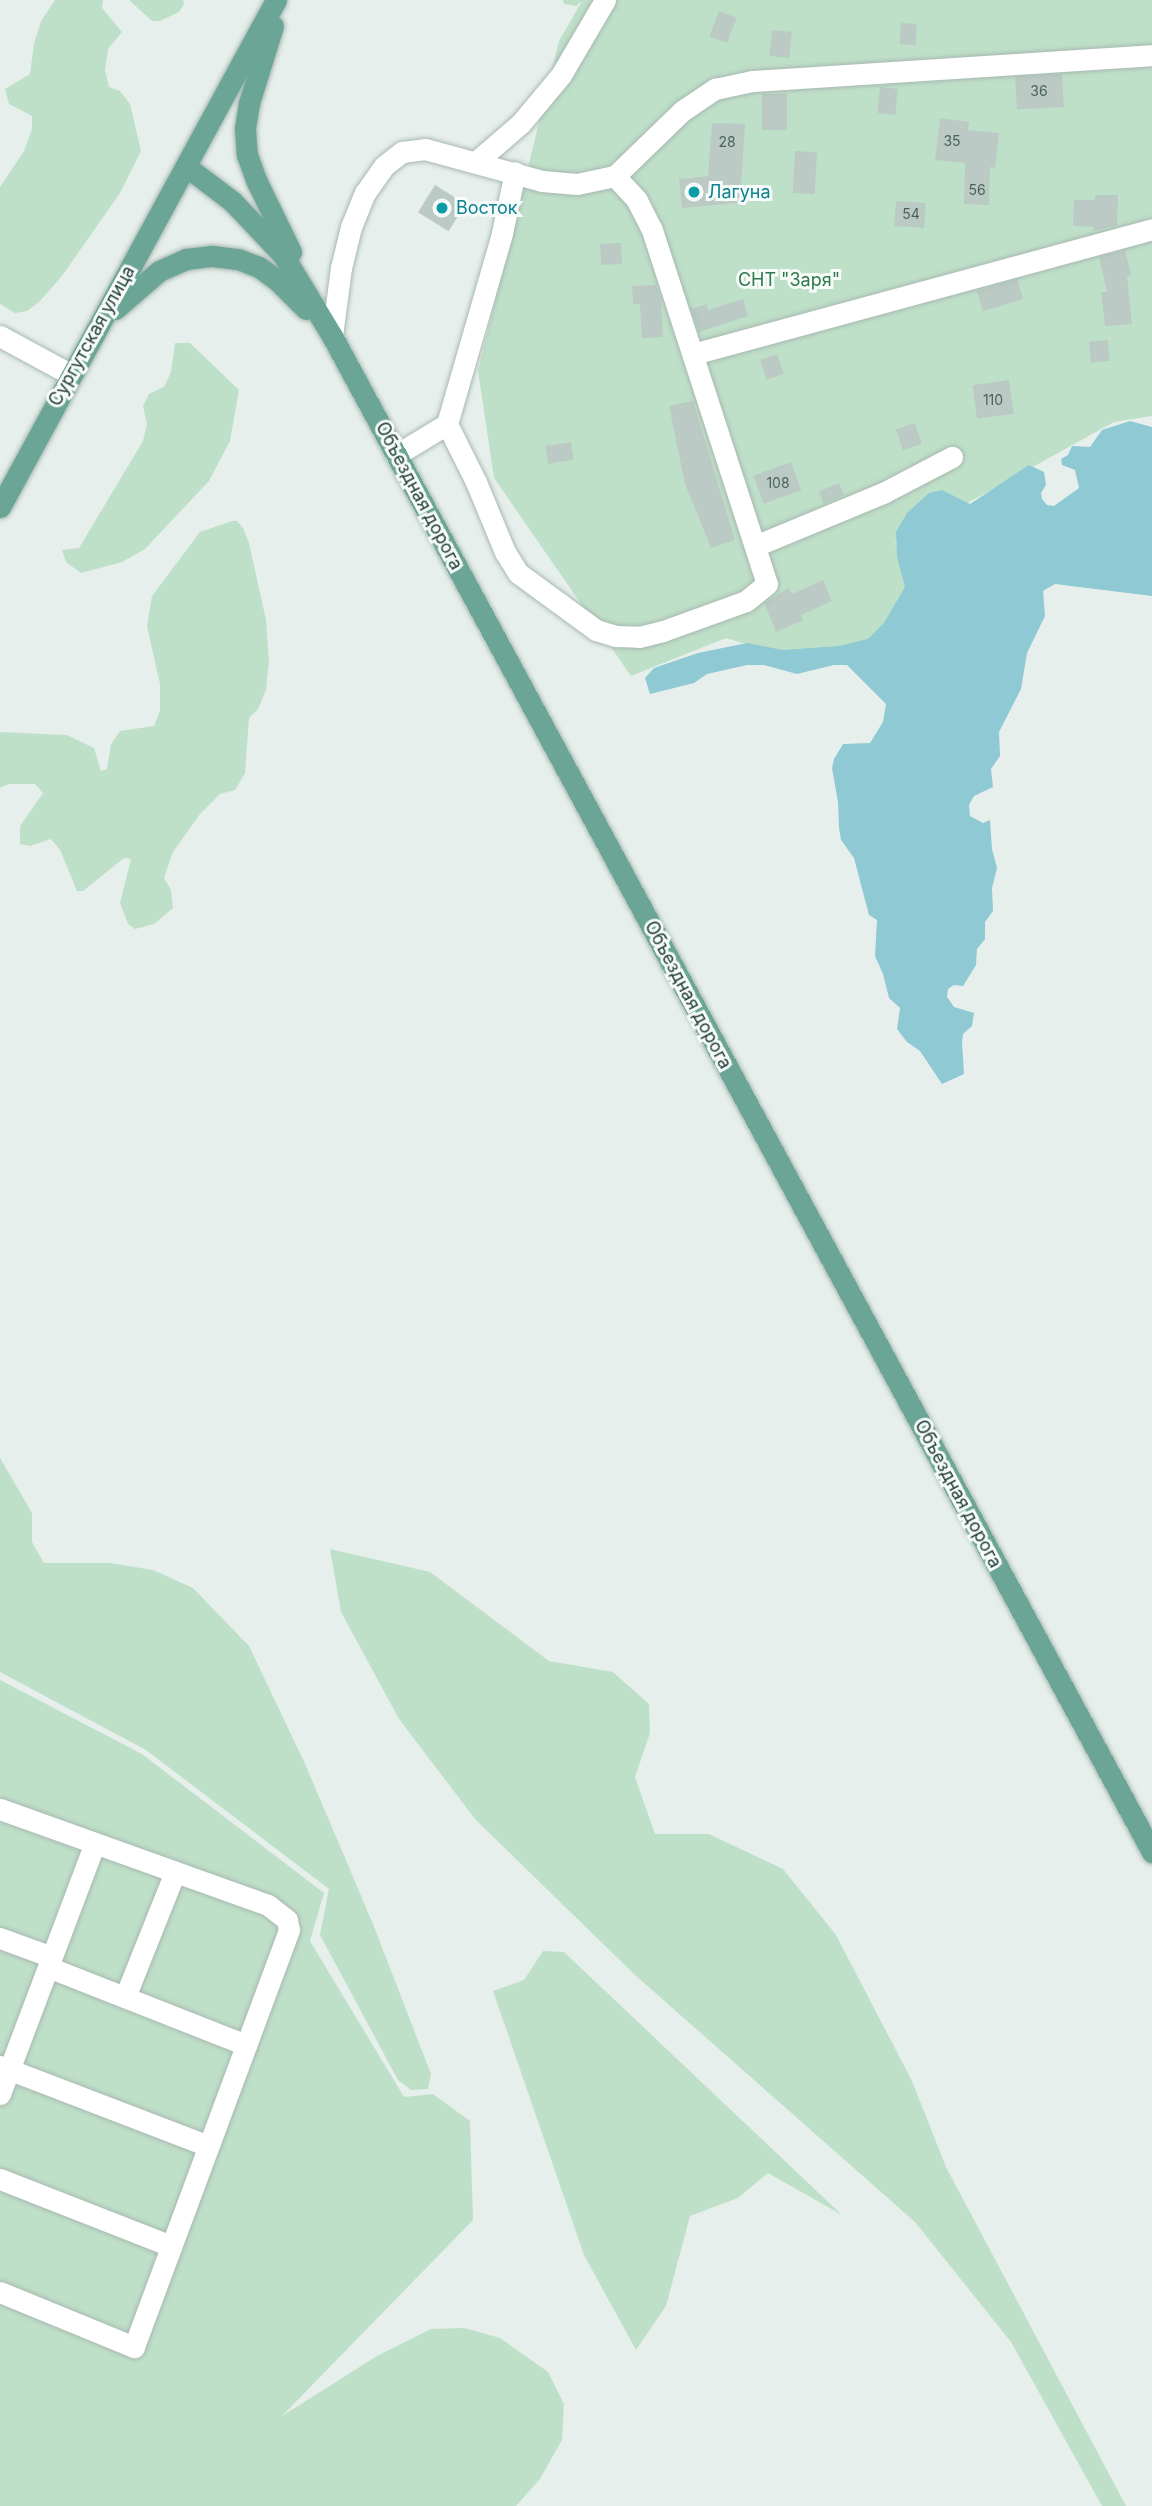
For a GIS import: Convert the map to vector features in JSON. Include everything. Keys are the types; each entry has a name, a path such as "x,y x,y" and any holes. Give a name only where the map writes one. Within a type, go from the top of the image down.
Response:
{"main road":[{"name":"Сургутская улица","path":"0,507 70,374 279,0"},
{"path":"279,0 249,103 244,130 247,155 257,182 332,336"},
{"name":"Объездная дорога","path":"187,167 232,201 283,255 332,336 1152,1852"},
{"path":"98,325 159,271 186,259 212,256 238,259 259,267 277,280 332,336"}],"lane":[{"path":"477,161 521,123 561,75 605,0"},
{"path":"332,336 341,268 351,227 365,193 384,166 402,152 425,149 477,161 542,181 577,184 615,176 682,111 715,89 752,81 1152,55"},
{"path":"515,172 502,233 447,424 476,482 505,552 518,573 596,630 616,636 639,637 746,601 767,584 652,228 637,200 615,176"},
{"path":"693,354 1152,229"},
{"path":"0,336 70,374"},
{"path":"396,455 447,424"},
{"path":"755,546 883,493 952,457"},
{"path":"0,1809 268,1905 287,1920 289,1930 134,2347 0,2292"},
{"path":"0,2094 5,2068 50,1962 95,1843"},
{"path":"125,1997 175,1872"},
{"path":"0,1938 125,1997 246,2045"},
{"path":"5,2068 208,2146"},
{"path":"0,2179 171,2246"}],"green space":[{"path":"55,0 103,0 102,8 122,32 108,49 105,70 109,87 120,91 130,104 141,151 120,193 62,276 39,302 27,311 15,313 0,304 0,187 24,151 32,129 32,116 9,104 5,89 30,74 34,44 41,21"},
{"path":"129,0 183,0 184,4 179,12 160,21 152,21"},
{"name":"СНТ \"Заря\"","path":"563,0 1152,0 1152,416 1114,422 895,543 916,596 874,654 809,663 726,638 631,676 494,478 478,371 559,41 582,1 576,6 564,4"},
{"path":"175,343 190,343 239,390 230,441 209,481 145,549 122,562 81,573 66,562 62,550 79,548 143,441 147,424 143,406 149,394 164,387 171,372"},
{"path":"237,521 243,528 249,543 266,620 269,660 266,690 258,709 249,718 245,773 235,790 220,794 200,814 173,852 164,878 171,890 173,908 154,924 135,929 128,924 120,903 131,859 124,858 83,891 77,891 60,850 51,839 30,846 20,844 20,826 43,793 35,784 9,784 0,788 0,732 67,735 94,748 101,771 107,769 111,744 120,731 154,726 160,711 160,684 147,626 152,596 200,532"},
{"path":"0,1458 32,1513 32,1542 44,1563 110,1563 153,1570 193,1588 249,1646 306,1766 373,1924 431,2074 428,2089 411,2090 398,2080 320,1935 329,1889 146,1750 0,1672"},
{"path":"330,1549 430,1572 549,1661 613,1672 649,1704 650,1733 635,1777 655,1834 709,1834 783,1869 836,1935 912,2081 946,2167 1126,2506 1102,2506 1011,2342 915,2222 635,1975 475,1819 399,1719 341,1612"},
{"path":"0,1680 142,1754 324,1893 310,1941 404,2097 433,2094 470,2121 473,2220 282,2416 377,2356 431,2329 464,2328 500,2338 548,2372 564,2404 562,2440 540,2479 516,2506 0,2506"},
{"path":"543,1951 564,1952 842,2215 768,2173 738,2198 690,2216 666,2306 636,2350 584,2255 493,1991 524,1980"}],"water":[{"path":"1130,421 1152,427 1152,596 1055,584 1043,591 1045,616 1027,653 1021,689 999,732 1000,756 991,769 993,787 974,796 969,805 970,816 983,823 990,820 992,849 997,868 992,888 993,911 985,922 985,939 977,949 976,965 963,986 954,985 948,989 947,997 954,1007 974,1013 972,1026 963,1034 964,1074 942,1084 920,1051 907,1042 897,1029 900,1008 889,998 875,956 877,920 869,915 854,858 841,840 839,828 832,768 834,759 843,744 870,743 883,722 886,704 847,665 834,665 797,674 764,665 747,665 707,674 694,683 650,694 645,678 654,668 698,653 747,643 783,650 839,646 868,639 884,623 905,587 897,557 896,532 907,513 929,493 942,490 970,504 1029,465 1044,472 1046,485 1041,493 1042,499 1047,505 1054,506 1079,488 1075,470 1062,465 1061,459 1068,455 1072,446 1090,447 1102,430"}],"building":[{"path":"719,11 737,18 727,43 709,36"},
{"path":"901,23 917,24 915,45 900,44"},
{"path":"772,30 792,32 789,58 769,56"},
{"path":"1062,74 1064,107 1017,109 1015,76"},
{"path":"880,87 898,89 895,115 877,113"},
{"path":"762,94 787,94 787,130 762,130"},
{"path":"940,118 969,122 968,130 999,133 995,168 990,167 989,205 964,204 965,163 935,160"},
{"path":"712,123 745,124 740,203 682,208 679,179 708,176"},
{"path":"795,151 817,152 815,194 793,193"},
{"name":"Восток","path":"435,185 466,204 449,231 418,212"},
{"path":"1095,195 1118,195 1117,225 1094,231 1094,227 1073,226 1074,200 1095,200"},
{"path":"896,201 926,203 924,228 894,226"},
{"path":"621,243 622,264 601,265 600,244"},
{"path":"1125,250 1131,275 1127,276 1132,324 1105,326 1101,292 1107,292 1099,257"},
{"path":"1017,279 1023,299 983,311 977,291"},
{"path":"656,285 661,301 663,337 642,338 640,304 633,304 632,286"},
{"path":"743,299 748,316 699,332 691,309 707,304 708,310"},
{"path":"1108,340 1110,361 1091,363 1089,342"},
{"path":"777,354 784,374 767,380 760,360"},
{"path":"1009,380 1014,414 977,419 972,385"},
{"path":"693,401 735,540 711,548 685,484 669,406"},
{"path":"915,423 922,444 903,450 896,429"},
{"path":"571,442 574,460 548,464 545,446"},
{"path":"791,462 801,490 764,504 753,476"},
{"path":"839,483 844,495 824,504 819,492"},
{"path":"823,580 832,601 801,615 803,620 776,632 764,603 789,588 792,594"}],"place":[{"name":"Лагуна","path":"694,192"},
{"name":"Восток","path":"442,208"}]}
